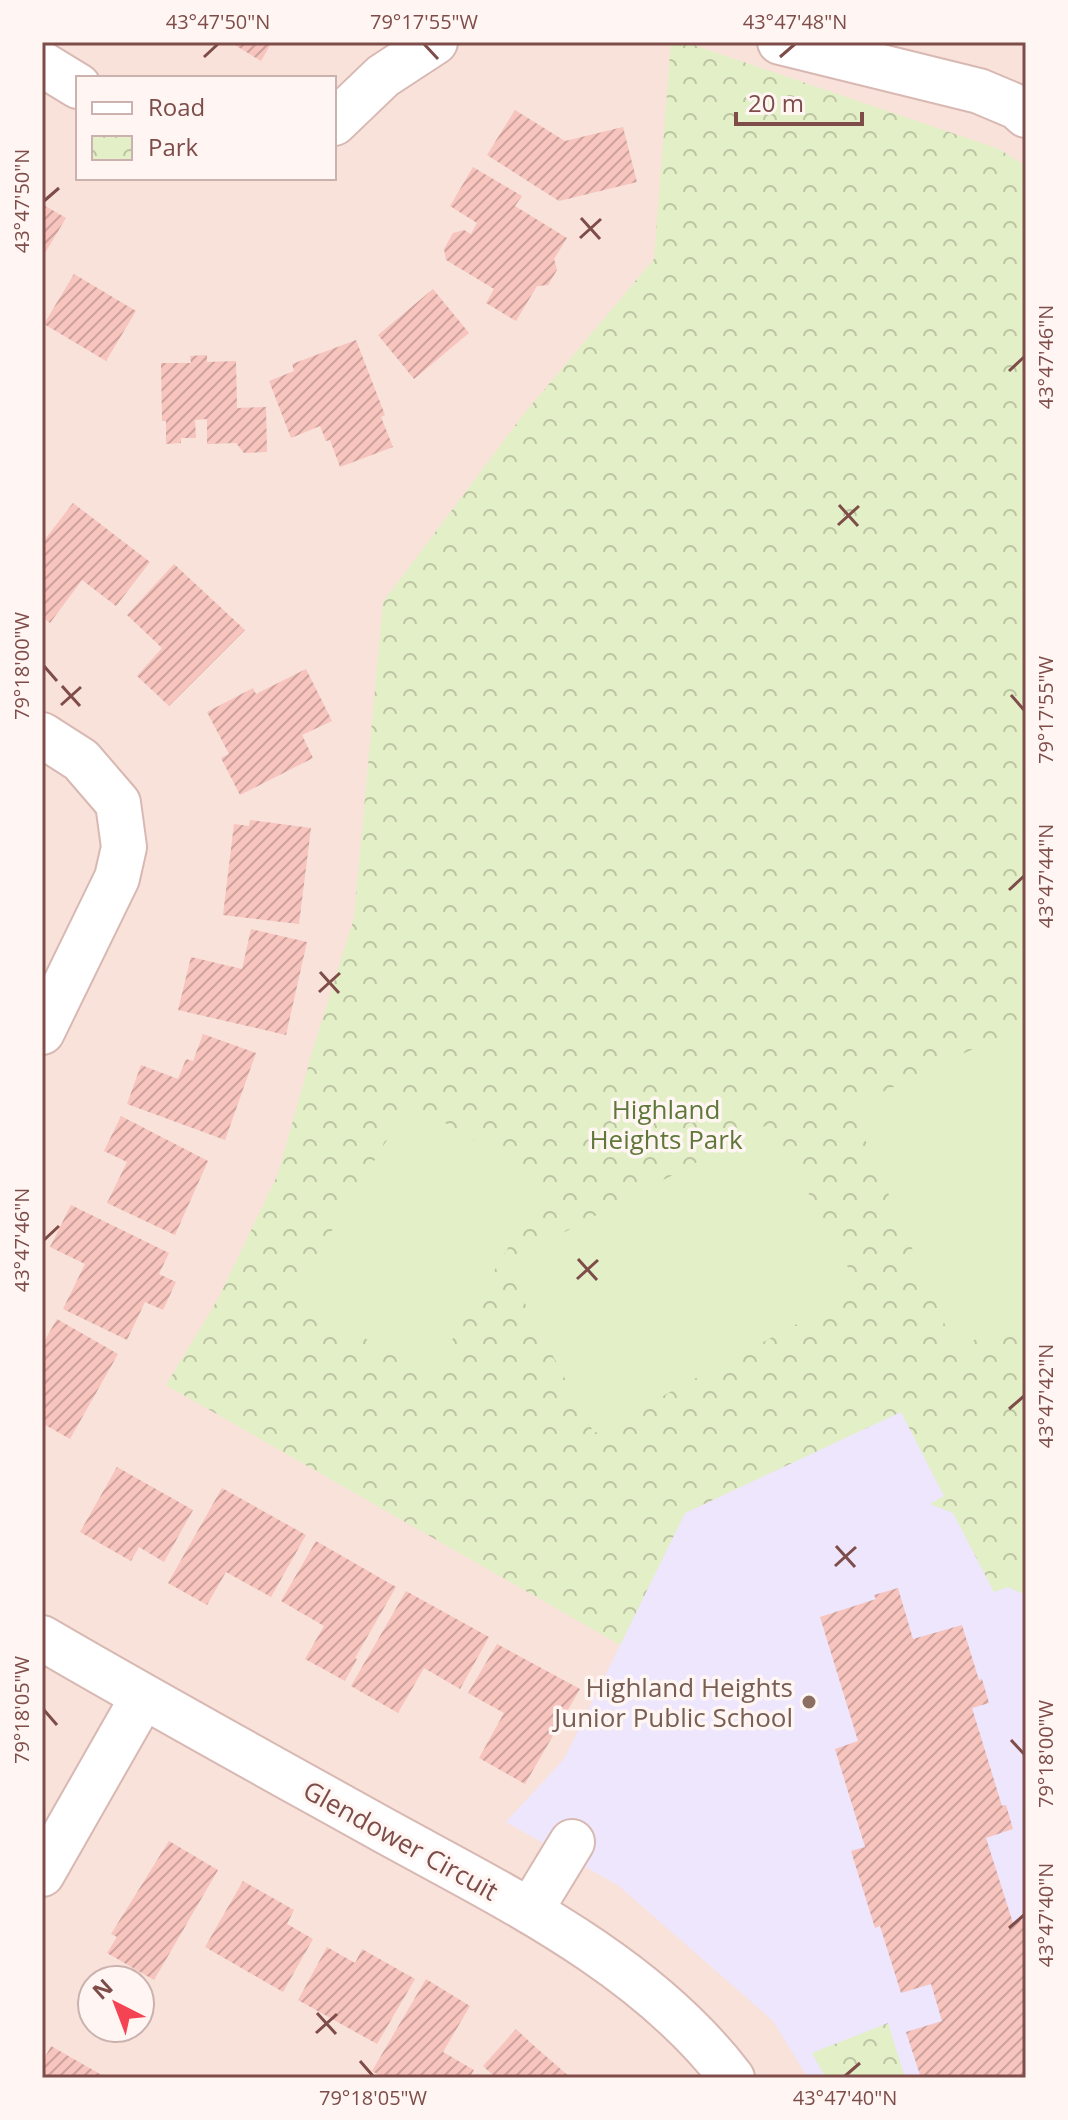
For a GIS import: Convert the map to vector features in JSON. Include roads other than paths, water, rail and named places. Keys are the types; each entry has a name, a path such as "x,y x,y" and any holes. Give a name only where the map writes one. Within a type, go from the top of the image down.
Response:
{"street":[{"path":"336,121 383,76 435,42"},
{"path":"780,42 1023,104"},
{"path":"42,64 76,85"},
{"path":"42,735 81,760 118,803 124,847 117,878 42,1032"},
{"name":"Glendower Circuit","path":"42,1638 530,1911 621,1972 696,2038 732,2078"},
{"path":"42,1874 143,1697"},
{"path":"530,1911 572,1842"}],"place":[{"name":"Highland Heights Junior Public School","path":"809,1702"}],"park label":[{"name":"Highland Heights Park","path":"666,1124"}]}
